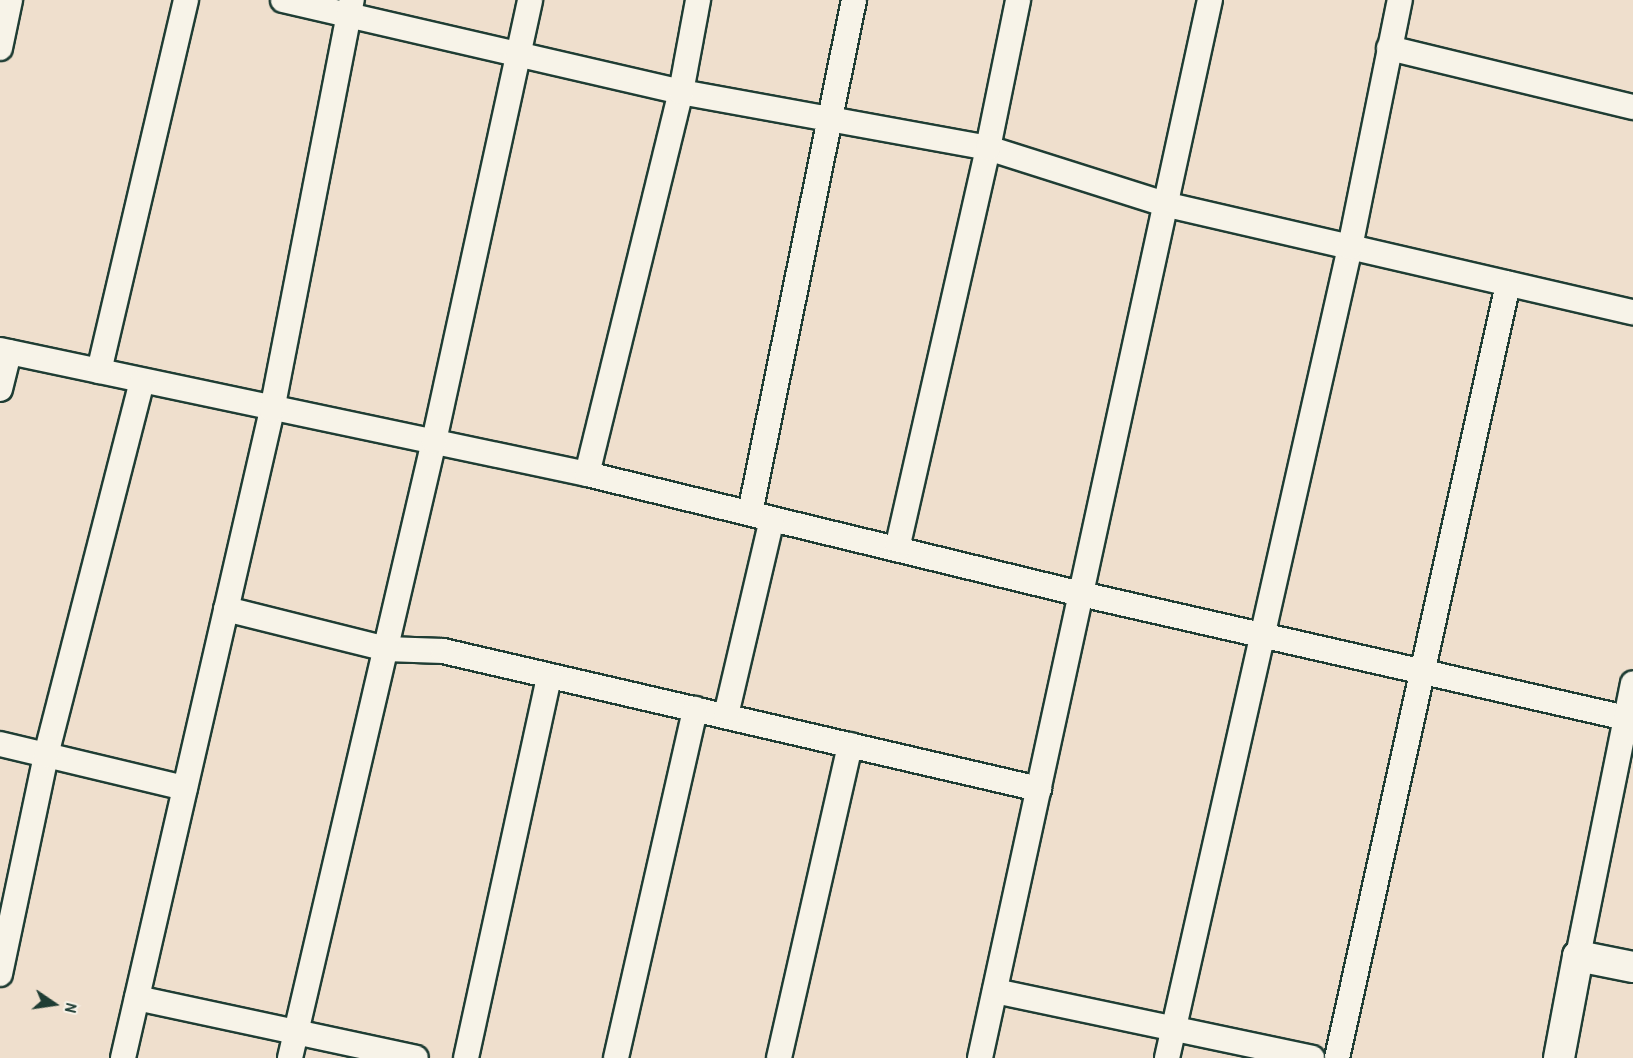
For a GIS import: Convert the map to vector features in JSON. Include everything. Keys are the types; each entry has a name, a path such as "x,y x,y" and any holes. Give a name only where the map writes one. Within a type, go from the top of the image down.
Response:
{"street":[{"path":"0,48 10,0"},
{"path":"99,371 186,0"},
{"path":"283,0 350,8 518,54 681,92 830,116 988,148 1168,205 1633,312"},
{"path":"290,1058 434,441 530,0"},
{"path":"587,474 681,92 698,0"},
{"path":"726,715 830,116 854,0"},
{"path":"897,549 988,148 1018,0"},
{"path":"980,1058 1168,205 1210,0"},
{"path":"1167,1058 1350,247 1400,0"},
{"path":"123,1058 272,410 350,8"},
{"path":"1389,48 1633,107"},
{"path":"1337,1058 1508,284"},
{"path":"0,389 4,351 272,410 434,441 587,474 1081,594 1626,718"},
{"path":"0,974 46,755 142,382"},
{"path":"226,609 386,649 443,651 1039,789"},
{"path":"466,1058 549,675"},
{"path":"1559,1058 1632,690"},
{"path":"616,1058 695,709"},
{"path":"0,744 185,788"},
{"path":"778,1058 850,745"},
{"path":"1578,956 1633,967"},
{"path":"995,991 1312,1058"},
{"path":"137,998 295,1034 416,1058"}]}
